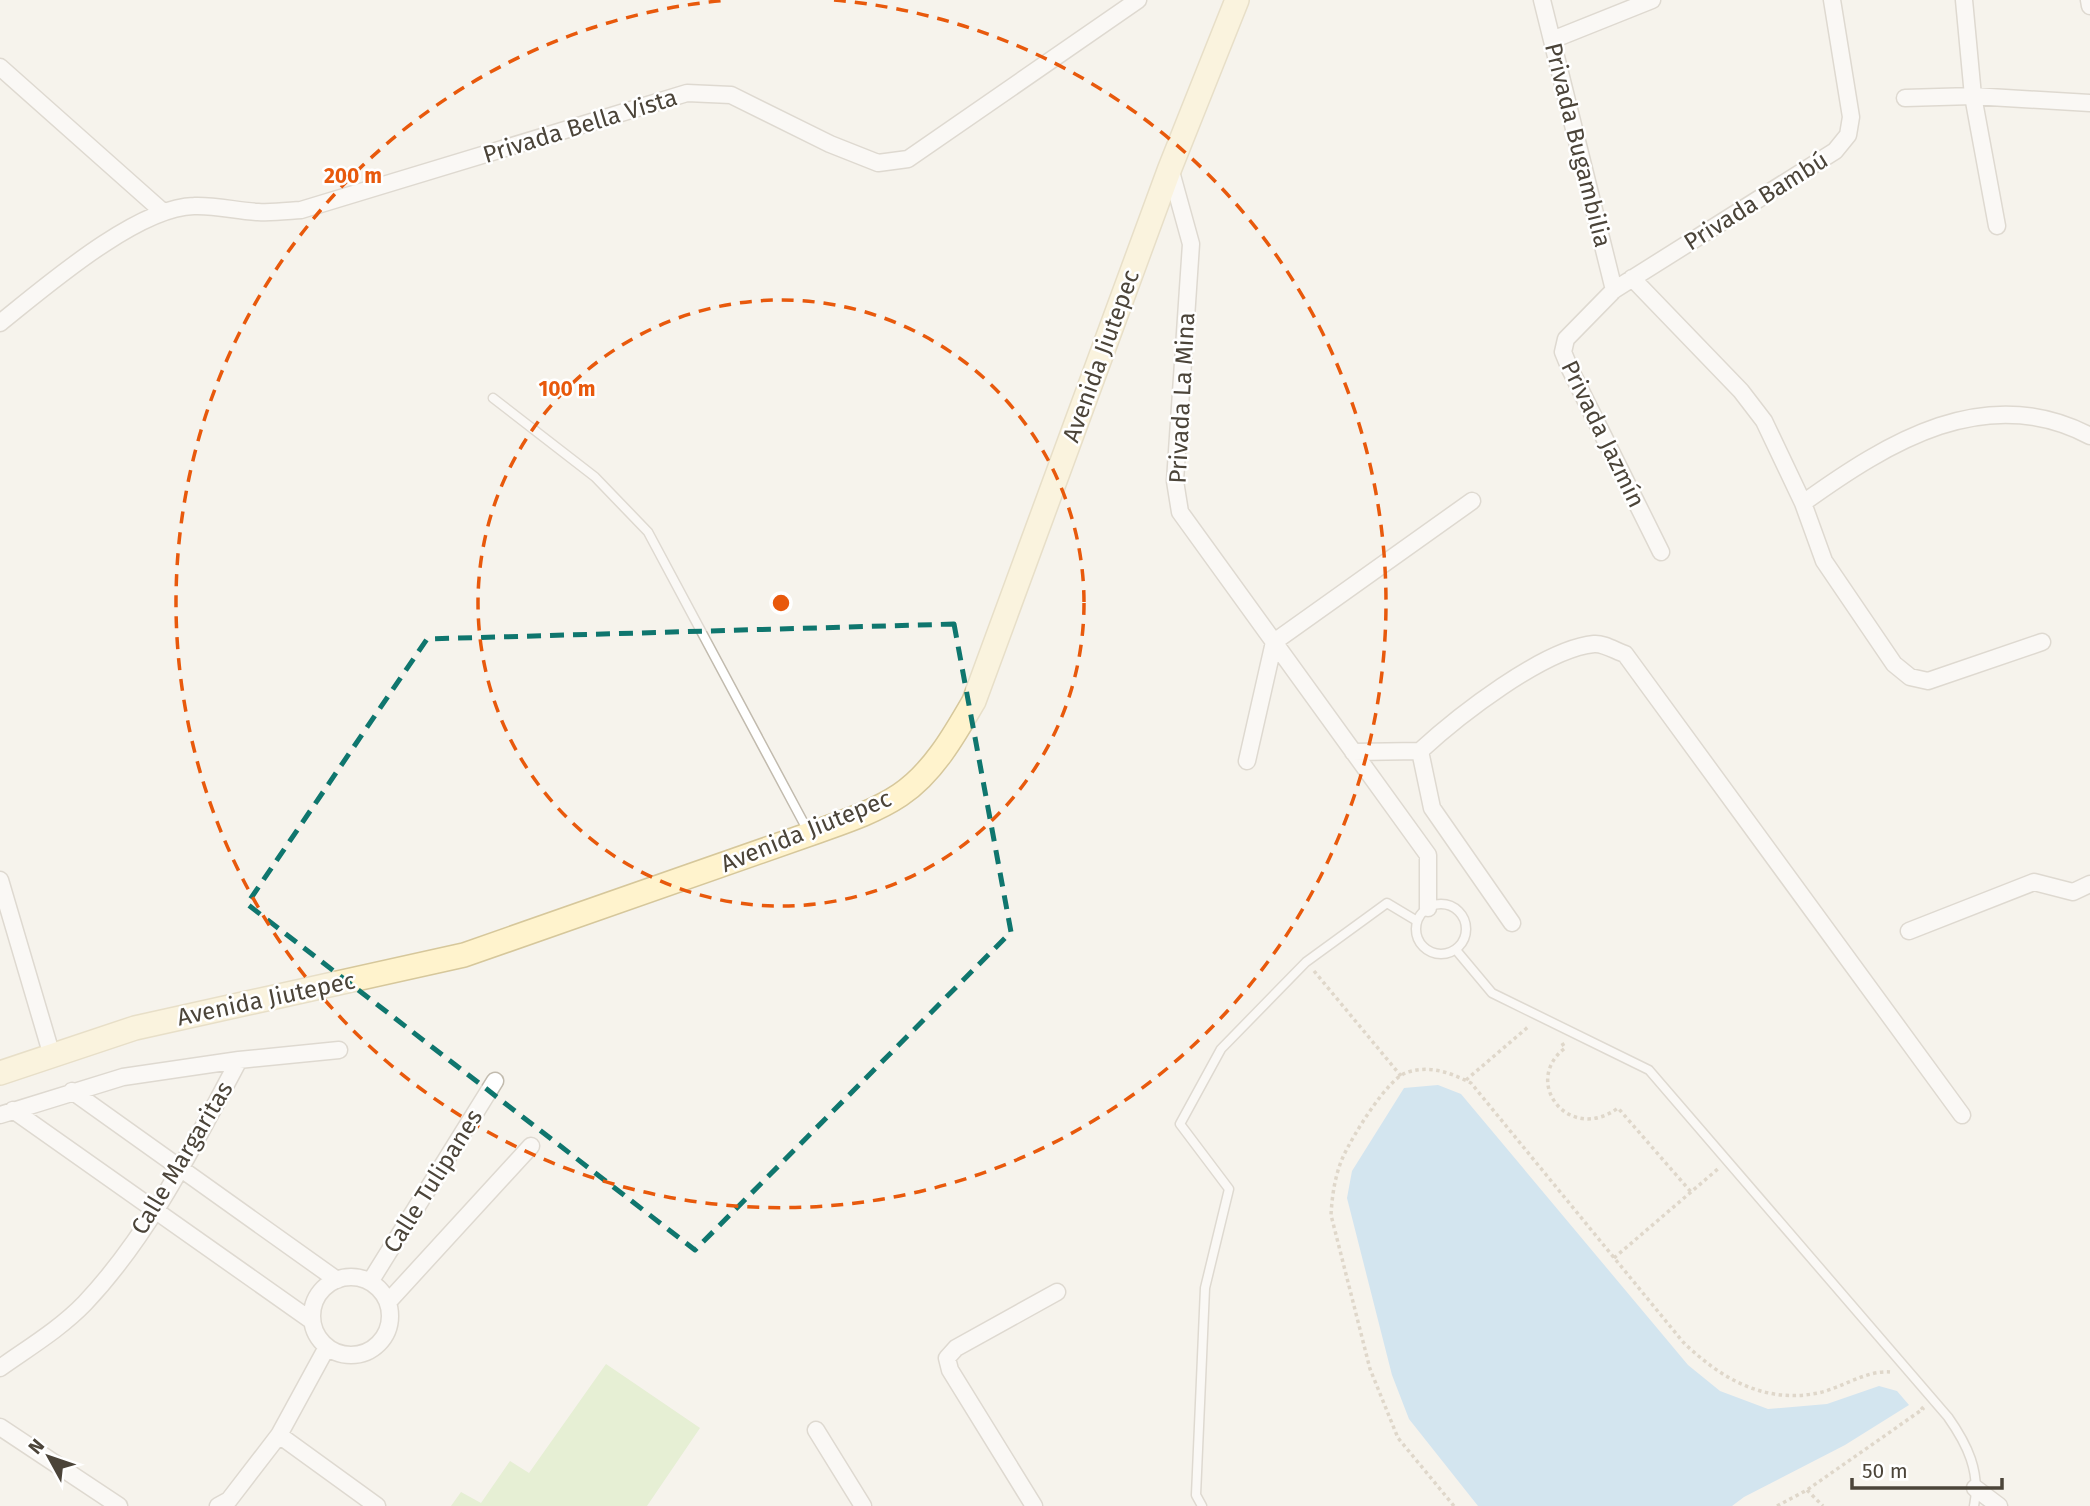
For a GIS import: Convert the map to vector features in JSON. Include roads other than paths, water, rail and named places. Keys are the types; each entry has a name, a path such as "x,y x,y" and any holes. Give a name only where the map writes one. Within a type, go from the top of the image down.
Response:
{"main road":[{"name":"Avenida Jiutepec","path":"0,1073 135,1028 464,955 810,834 861,815 902,794 947,747 974,701 1170,168 1237,0"}],"street":[{"name":"Privada Bella Vista","path":"0,323 50,283 133,226 162,211 193,206 260,212 301,210 687,93 732,95 830,145 878,163 908,159 1139,0"},
{"name":"Privada Bugambilia","path":"1542,0 1614,289"},
{"path":"1552,40 1652,0"},
{"name":"Privada Bambú","path":"1614,289 1835,151 1848,135 1851,117 1832,0"},
{"path":"1964,0 1973,96 1997,226"},
{"path":"2089,0 2090,6"},
{"path":"0,67 162,211"},
{"path":"1905,98 1973,96 2090,103"},
{"name":"Privada La Mina","path":"1170,168 1191,244 1175,481 1180,512 1428,855 1428,908"},
{"path":"1632,278 1741,391 1764,421 1803,503 1825,561 1894,664 1910,677 1928,681 2042,642"},
{"name":"Privada Jazmín","path":"1614,289 1566,339 1563,352 1661,552"},
{"path":"1803,503 1857,464 1953,419 2004,412 2042,416 2090,436"},
{"path":"1247,761 1274,642 1472,500"},
{"path":"1353,752 1420,751 1453,721 1554,655 1596,643 1625,654 1962,1115"},
{"path":"1420,751 1432,808 1512,923"},
{"path":"0,880 52,1056"},
{"path":"1909,930 2034,882 2073,892 2090,884"},
{"path":"7,1113 123,1077 239,1059 340,1050"},
{"name":"Calle Margaritas","path":"0,1368 68,1319 86,1302 156,1212 239,1059"},
{"name":"Calle Tulipanes","path":"370,1282 495,1081"},
{"path":"72,1091 337,1280"},
{"path":"7,1113 313,1321"},
{"path":"388,1302 531,1146"},
{"path":"348,1277 370,1282 388,1302 388,1326 374,1347 359,1354 342,1354 327,1347 320,1339 313,1321 312,1310 321,1292 337,1280 348,1277"},
{"path":"1034,1506 950,1370 947,1358 957,1348 1057,1292"},
{"path":"218,1506 229,1500 279,1435 327,1347"},
{"path":"0,1427 119,1506"},
{"path":"816,1430 863,1506"},
{"path":"279,1435 377,1506"},
{"path":"1975,1488 1999,1506"}],"lane":[{"path":"493,398 595,477 648,532 810,834"},
{"path":"1202,1506 1196,1495 1205,1288 1228,1189 1180,1124 1221,1049 1306,962 1387,903 1417,921"},
{"path":"1436,905 1452,906 1463,917 1466,932 1456,950 1445,955 1428,951 1418,938 1417,921 1428,908 1436,905"},
{"path":"1456,950 1492,993 1649,1070 1948,1417 1969,1448 1975,1488 1973,1506"}],"water":[{"path":"1438,1085 1461,1094 1688,1365 1720,1391 1768,1409 1827,1404 1879,1386 1897,1391 1909,1405 1845,1445 1744,1497 1732,1506 1478,1506 1409,1419 1392,1375 1347,1198 1352,1171 1404,1088"}]}
